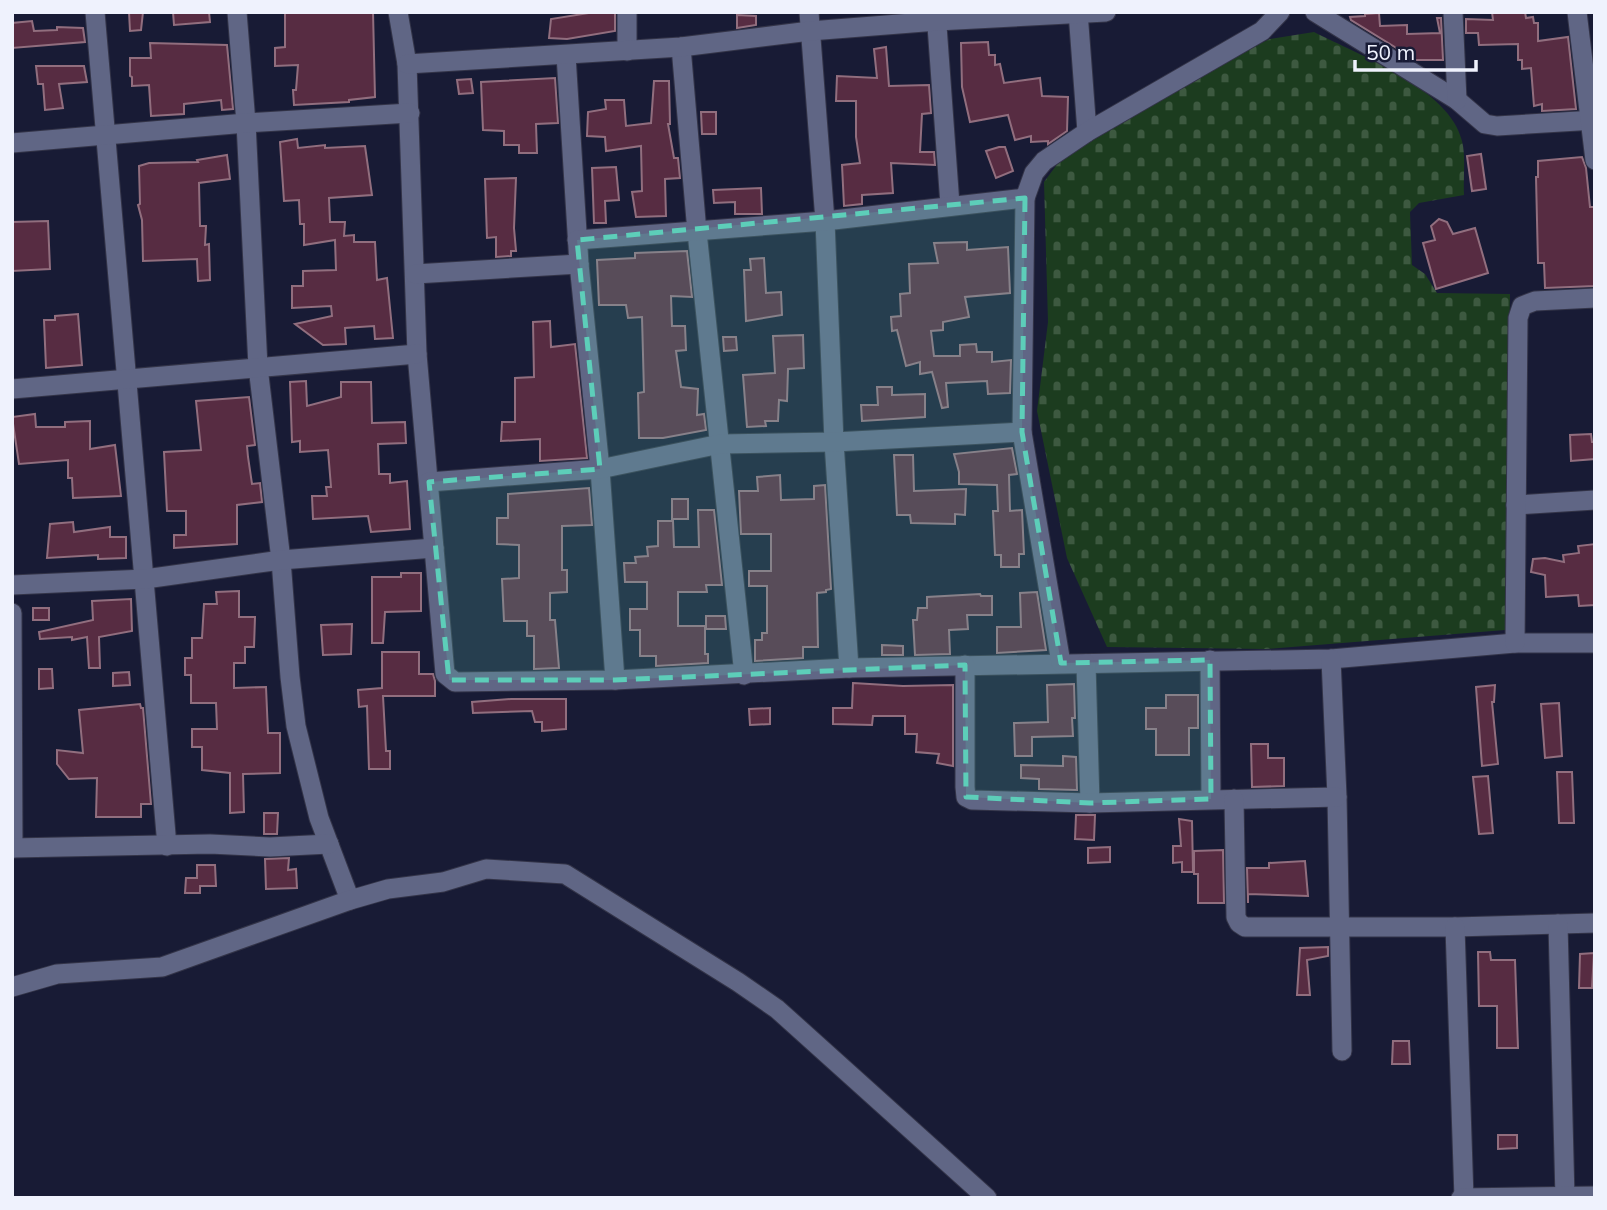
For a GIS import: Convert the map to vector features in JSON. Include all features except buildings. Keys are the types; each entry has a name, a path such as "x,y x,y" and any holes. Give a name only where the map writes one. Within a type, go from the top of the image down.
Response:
{"street":[{"path":"94,12 167,846"},
{"path":"237,12 246,122 258,367 281,560 296,726 319,818 350,900"},
{"path":"398,12 407,64 410,113 418,354 445,674 449,680 615,680 849,668 1331,659 1515,643 1595,643"},
{"path":"627,12 627,51"},
{"path":"407,64 681,47 809,21 1106,12"},
{"path":"1061,663 1022,432 1026,198 1034,173 1044,161 1087,132 1262,31 1280,12"},
{"path":"1315,12 1457,100 1473,117 1485,124 1497,126 1592,121"},
{"path":"1453,12 1457,100"},
{"path":"1577,12 1595,160"},
{"path":"1078,13 1087,132"},
{"path":"936,16 950,205"},
{"path":"809,21 825,221 834,442 849,668"},
{"path":"681,47 697,232 744,675"},
{"path":"566,55 577,240 600,469 615,680"},
{"path":"12,143 246,122 410,113"},
{"path":"577,240 825,221 1026,198"},
{"path":"415,274 579,264"},
{"path":"1515,643 1518,318 1522,306 1535,302 1595,298"},
{"path":"12,389 418,354"},
{"path":"429,482 600,469 720,444 834,442 1022,432"},
{"path":"1516,505 1595,500"},
{"path":"12,585 145,579 281,560 434,548"},
{"path":"12,613 13,848 210,844 270,847 328,844"},
{"path":"1331,659 1337,797 1342,1051"},
{"path":"1210,660 1211,799"},
{"path":"1086,664 1090,803"},
{"path":"965,665 966,797 972,800 1090,803 1337,797"},
{"path":"1234,799 1236,918 1238,923 1245,927 1455,927 1595,923"},
{"path":"12,987 57,974 162,967 388,889 443,881 486,869 565,874 777,1009 987,1198"},
{"path":"1558,924 1564,1198"},
{"path":"1455,927 1463,1198 1595,1196"}],"highlighted area":[{"path":"1025,198 1022,432 1061,663 1210,660 1211,799 1090,803 966,797 965,665 615,680 449,680 429,482 600,469 577,240"}],"green space":[{"path":"1314,32 1377,63 1422,90 1440,105 1454,122 1462,141 1464,195 1419,203 1410,212 1412,265 1425,274 1437,293 1510,294 1505,630 1266,649 1107,647 1067,558 1037,411 1048,322 1044,182 1061,159 1215,64 1270,39"}]}
